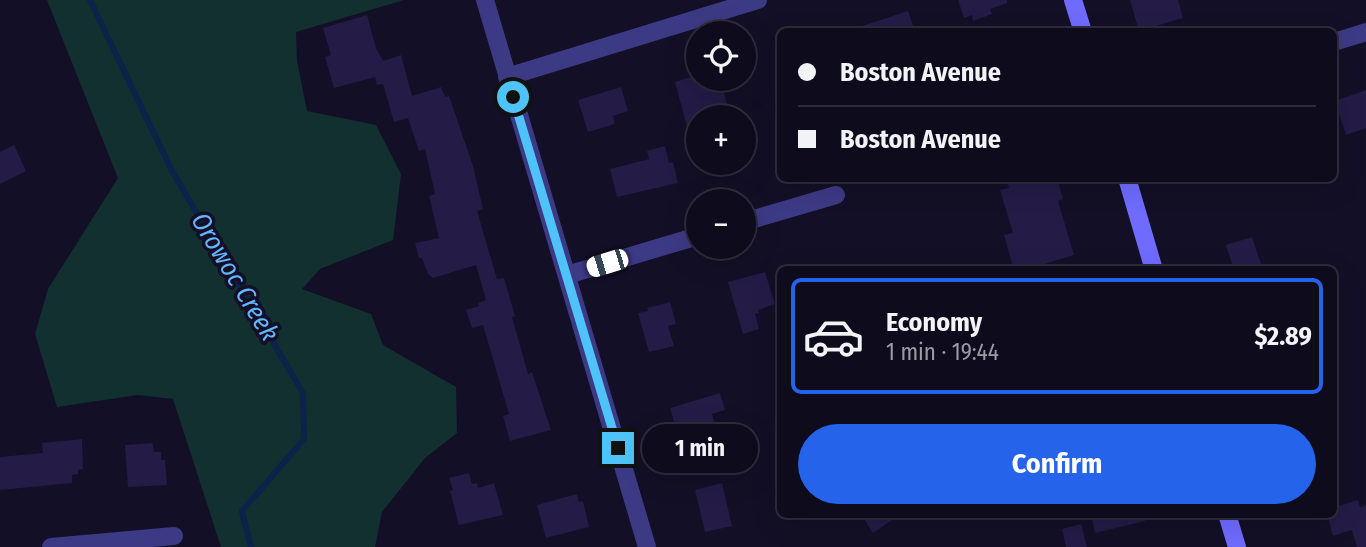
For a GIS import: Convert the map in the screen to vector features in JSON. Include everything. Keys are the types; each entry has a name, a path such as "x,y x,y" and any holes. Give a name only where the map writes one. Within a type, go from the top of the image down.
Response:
{"street":[{"path":"485,0 648,547"},
{"path":"508,77 758,0"},
{"path":"1073,0 1082,28"},
{"path":"1337,40 1366,32"},
{"path":"1128,182 1153,266"},
{"path":"756,218 836,195"},
{"path":"567,275 686,240"},
{"path":"1228,518 1237,547"},
{"path":"51,547 174,536"}],"green space":[{"path":"47,0 404,0 296,32 297,61 307,111 376,125 401,174 393,240 320,269 302,289 371,314 383,345 456,387 457,433 425,458 382,512 375,547 221,547 173,399 138,395 57,407 35,334 48,289 118,178"}],"building":[{"path":"958,0 1007,0 1007,3 990,9 992,14 973,21 972,15 964,18"},
{"path":"1130,0 1178,0 1183,18 1149,28 1138,28"},
{"path":"908,11 914,28 856,28"},
{"path":"367,15 376,48 383,61 401,55 412,96 441,87 445,97 449,96 473,166 483,209 477,211 497,279 504,278 528,374 532,372 551,430 510,441 503,416 509,414 483,325 472,328 466,310 479,306 478,303 486,300 476,265 433,278 428,274 422,258 419,258 415,243 439,238 429,196 435,194 425,149 419,151 408,118 394,122 383,84 377,85 375,77 334,88 325,57 331,55 323,28"},
{"path":"686,79 686,91 723,91 727,105 686,105 686,123 675,82"},
{"path":"621,87 628,111 613,116 615,124 588,132 578,100"},
{"path":"1366,90 1366,128 1346,135 1337,100"},
{"path":"14,145 26,171 0,184 0,152"},
{"path":"665,146 669,163 673,162 678,183 617,197 610,169 649,159 647,151"},
{"path":"1007,182 1058,182 1063,199 1058,201 1074,255 1038,266 1013,266 1004,235 1013,233 1000,190 1009,188"},
{"path":"1252,237 1262,266 1233,266 1226,245"},
{"path":"765,272 775,304 758,310 759,313 755,314 759,329 743,334 728,282"},
{"path":"670,302 676,324 668,326 674,346 649,352 638,313"},
{"path":"720,393 725,410 712,414 720,441 683,452 670,408"},
{"path":"82,439 83,469 72,475 72,483 0,490 0,457 43,453 42,443"},
{"path":"153,443 154,452 161,452 161,460 165,460 167,485 128,487 125,445"},
{"path":"469,473 472,484 477,483 478,488 494,483 503,515 459,525 449,478"},
{"path":"722,483 732,526 705,532 695,490"},
{"path":"577,494 579,502 583,501 589,527 546,538 537,505"},
{"path":"1358,500 1360,507 1366,505 1366,547 1357,547 1352,530 1333,536 1328,518 1337,518 1337,506"},
{"path":"864,518 895,518 873,533"},
{"path":"1092,518 1145,518 1145,521 1095,533"},
{"path":"1081,524 1087,547 1066,547 1062,529"}],"waterway":[{"name":"Orowoc Creek","path":"90,0 172,171 303,393 304,439 242,511 251,547"}],"route":[{"path":"513,97 618,448"}]}
